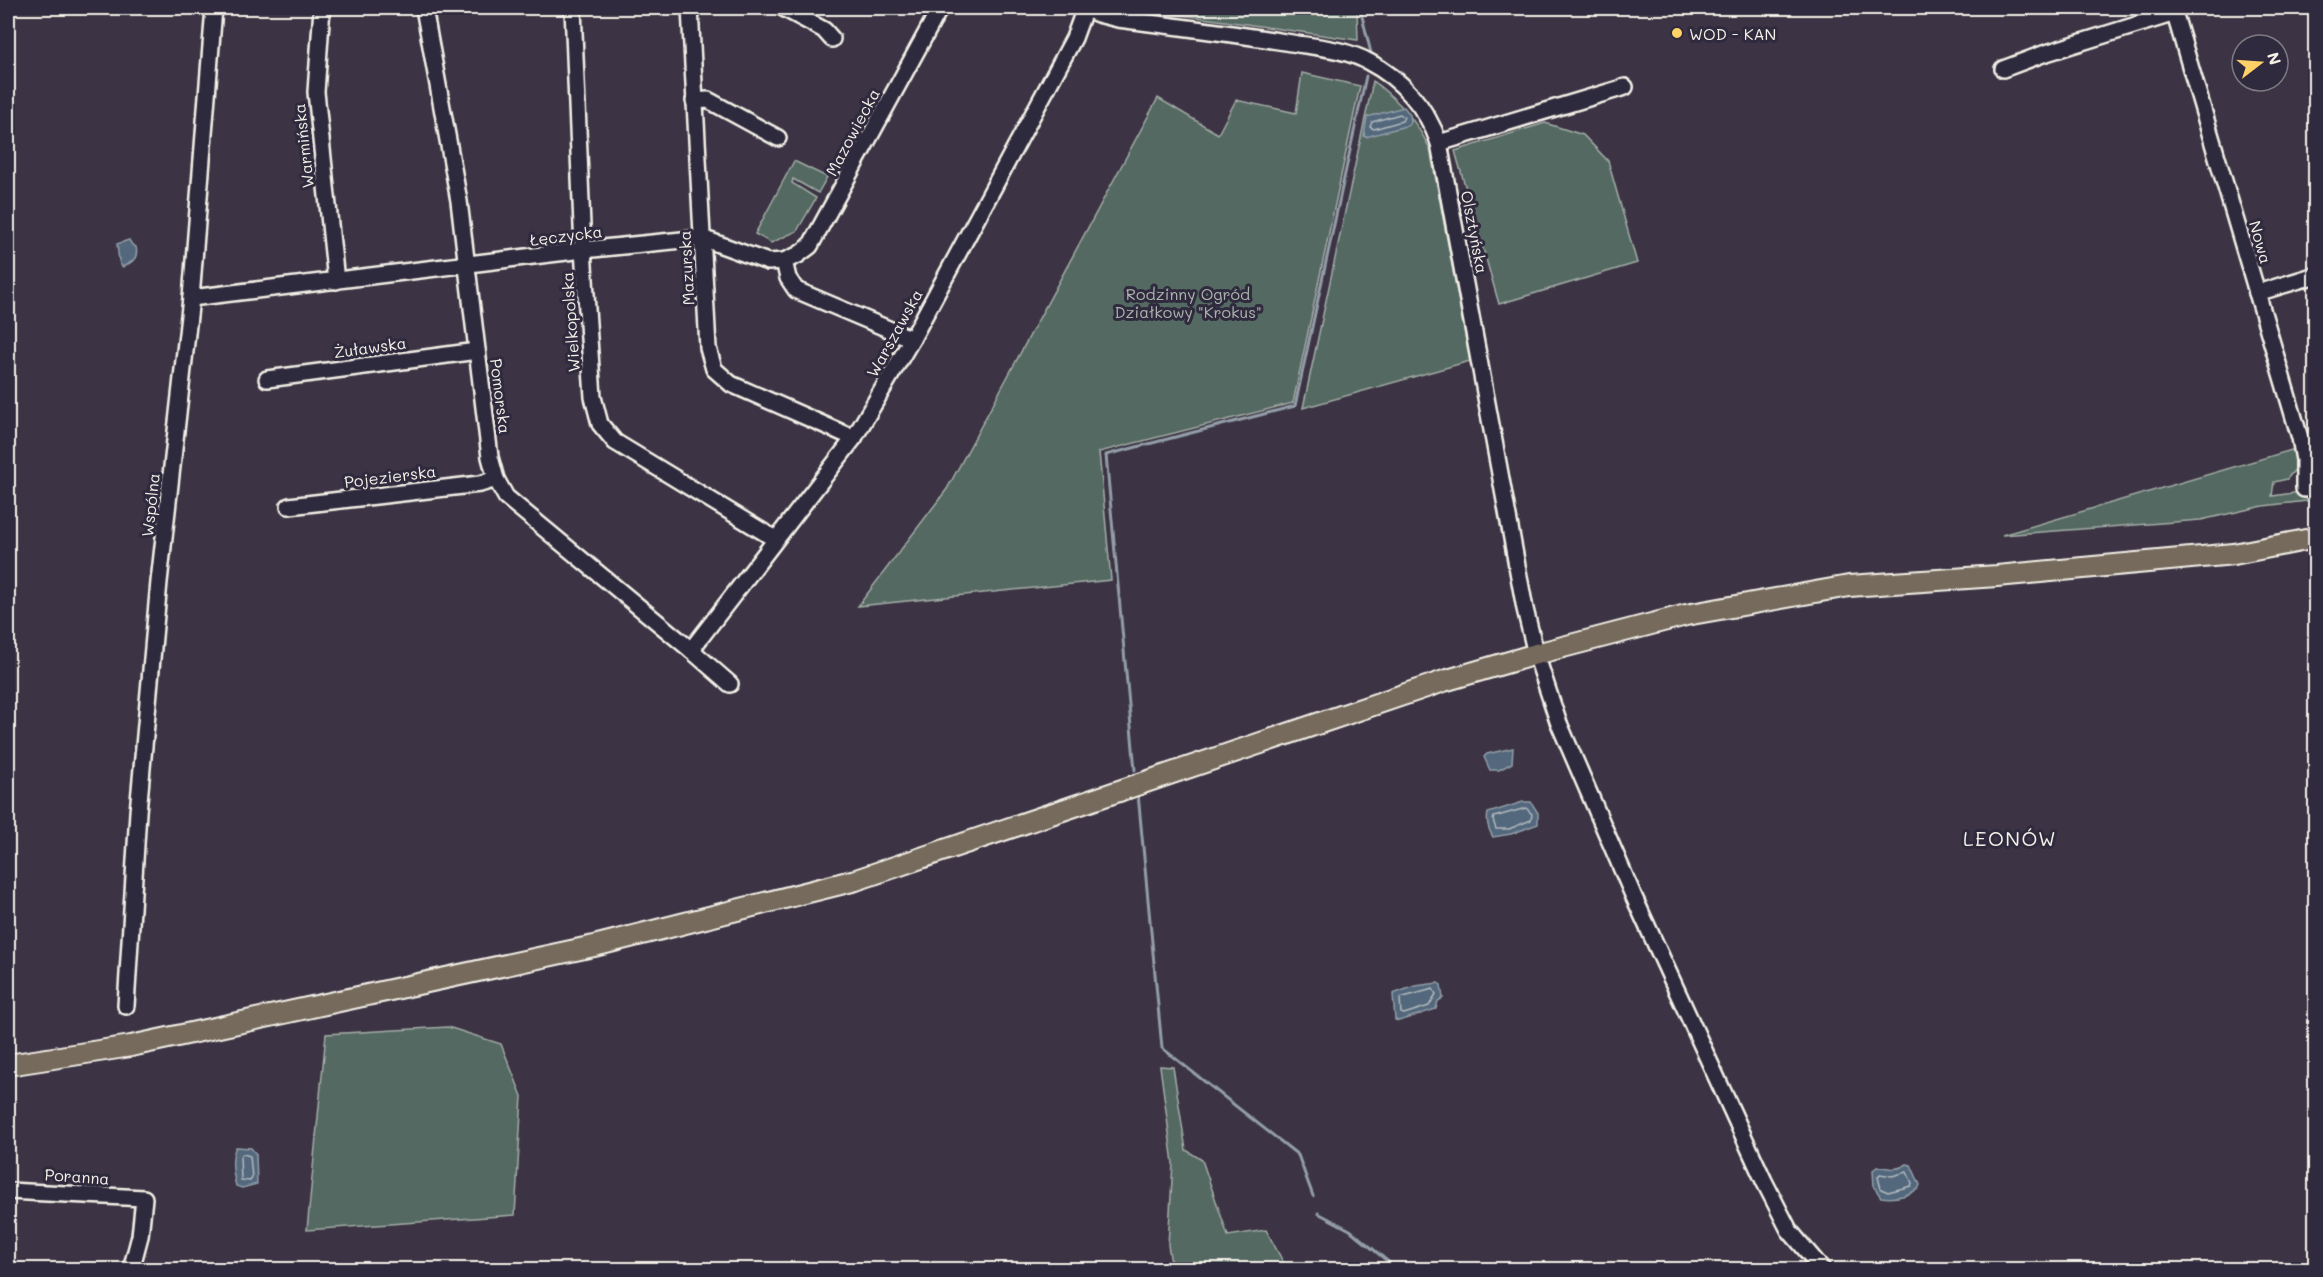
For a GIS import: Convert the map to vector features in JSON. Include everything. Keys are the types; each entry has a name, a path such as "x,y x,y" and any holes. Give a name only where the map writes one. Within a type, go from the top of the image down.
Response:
{"main road":[{"path":"8,1065 131,1046 594,946 856,880 1432,685 1536,654 1686,615 1849,586 1997,576 2234,554 2316,538"}],"street":[{"name":"Wspólna","path":"126,1006 143,754 159,582 191,298 214,8"},
{"name":"Warmińska","path":"322,8 316,92 336,281"},
{"name":"Pomorska","path":"424,8 459,201 490,457 496,479 506,497 730,684"},
{"name":"Wielkopolska","path":"573,8 593,397 600,424 615,442 775,539"},
{"name":"Mazurska","path":"690,8 708,348 714,369 731,384 854,438"},
{"path":"783,8 824,30 832,39"},
{"name":"Mazowiecka","path":"784,261 810,246 940,8"},
{"name":"Olsztyńska","path":"1085,8 1118,19 1238,35 1352,54 1387,73 1413,97 1434,129 1439,143 1525,609 1536,654 1558,721 1633,895 1762,1175 1789,1230 1823,1269"},
{"name":"Warszawska","path":"692,650 854,438 912,339 1074,38 1085,8"},
{"path":"2002,69 2174,10"},
{"name":"Nowa","path":"2174,10 2300,438 2304,460 2304,489"},
{"path":"1439,143 1625,87"},
{"path":"694,101 708,100 778,138"},
{"name":"Łęczycka","path":"191,298 584,250 702,238 768,262 784,261"},
{"path":"784,261 788,278 796,290 912,339"},
{"path":"2257,293 2316,275"},
{"name":"Żuławska","path":"267,379 477,351"},
{"name":"Pojezierska","path":"289,506 480,484 496,479"},
{"name":"Poranna","path":"8,1191 144,1198 140,1236 131,1269"}],"green space":[{"path":"1133,8 1357,8 1358,40 1357,40"},
{"name":"Rodzinny Ogród Działkowy \"Krokus\"","path":"1302,73 1360,86 1293,403 1099,452 1111,580 858,606 947,489 1158,98 1218,134 1236,100 1296,113"},
{"path":"1373,81 1406,111 1430,149 1470,361 1303,408"},
{"path":"1545,123 1583,135 1608,161 1637,263 1499,304 1455,151"},
{"path":"794,161 827,177 818,193 793,179 792,183 816,198 797,231 771,243 755,234"},
{"path":"2295,449 2297,467 2287,479 2274,482 2272,496 2315,490 2315,500 2263,506 2201,520 2002,535"},
{"path":"448,1027 501,1044 522,1096 515,1215 307,1230 326,1034"},
{"path":"1160,1066 1173,1067 1186,1150 1202,1160 1228,1236 1266,1230 1287,1269 1172,1269 1168,1245 1173,1163"}],"water":[{"path":"1404,107 1410,115 1409,125 1364,136 1367,117"},
{"path":"129,240 136,247 136,255 131,262 122,267 117,244"},
{"path":"1513,748 1512,763 1499,770 1490,770 1484,757 1487,754"},
{"path":"1523,802 1531,802 1538,813 1538,824 1511,834 1493,837 1488,825 1488,813"},
{"path":"1438,983 1441,985 1443,998 1438,1001 1436,1009 1399,1021 1395,1020 1393,994 1415,986"},
{"path":"236,1147 251,1148 256,1154 257,1184 242,1188 236,1186 233,1161"},
{"path":"1911,1165 1920,1185 1918,1189 1900,1196 1881,1197 1874,1187 1873,1170 1877,1167 1895,1168"}],"waterway":[{"path":"1360,8 1372,57"},
{"path":"1135,770 1106,455 1295,406 1366,76"},
{"path":"1138,794 1162,1048 1298,1155 1313,1196"},
{"path":"1318,1213 1350,1230 1398,1270"}],"place":[{"name":"WOD - KAN","path":"1677,33"}],"district":[{"name":"LEONÓW","path":"2010,838"}]}
